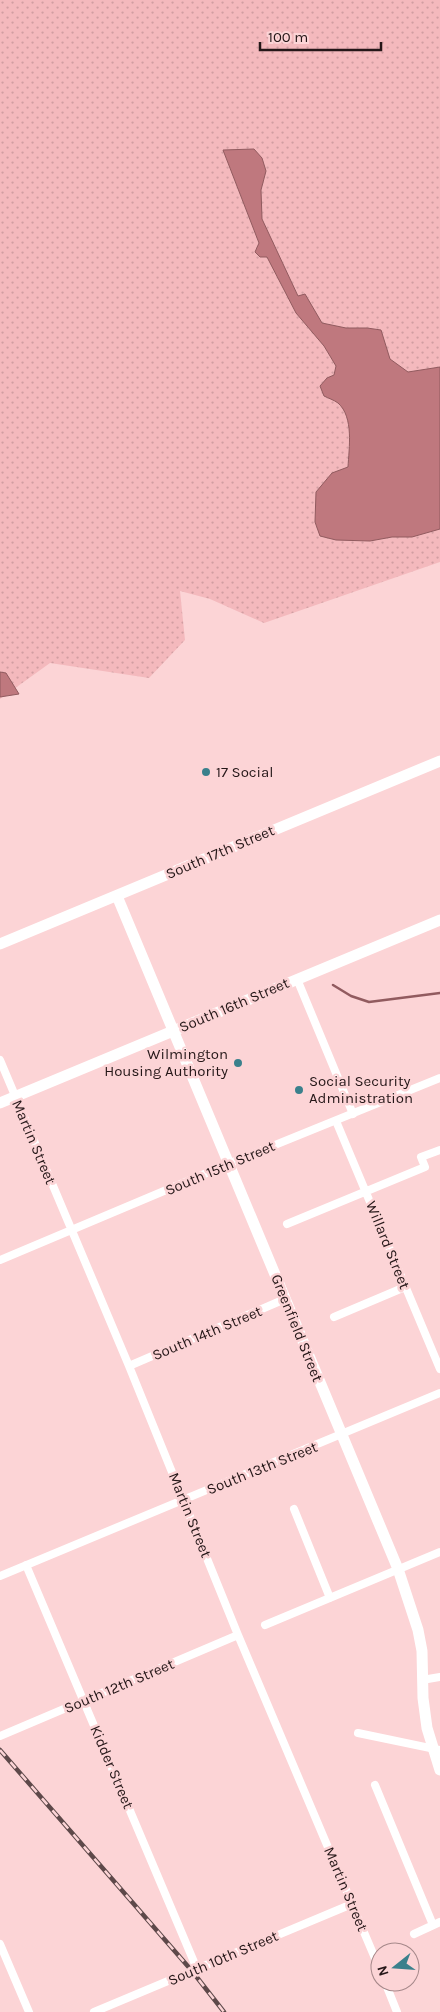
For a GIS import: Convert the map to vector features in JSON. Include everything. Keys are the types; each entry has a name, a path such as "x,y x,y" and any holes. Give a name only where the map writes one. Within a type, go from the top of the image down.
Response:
{"main road":[{"name":"South 17th Street","path":"0,944 440,761"},
{"name":"Greenfield Street","path":"117,896 398,1569 418,1630 422,1651 422,1680 427,1728 437,1750 440,1770"},
{"name":"South 16th Street","path":"0,1103 440,920"}],"street":[{"path":"297,979 353,1114"},
{"name":"Martin Street","path":"0,1060 129,1366 238,1635 370,1946"},
{"name":"South 15th Street","path":"0,1260 228,1164 440,1078"},
{"name":"Willard Street","path":"336,1121 440,1369"},
{"path":"286,1224 425,1167 422,1157 440,1150"},
{"path":"334,1316 405,1287"},
{"name":"South 14th Street","path":"129,1366 285,1299"},
{"name":"South 13th Street","path":"0,1576 440,1394"},
{"path":"294,1509 330,1598"},
{"path":"265,1625 440,1552"},
{"name":"Kidder Street","path":"26,1565 197,1969"},
{"name":"South 12th Street","path":"0,1736 238,1635"},
{"path":"422,1680 440,1677"},
{"path":"358,1733 437,1750"},
{"path":"375,1786 437,1924 414,1934"},
{"name":"South 10th Street","path":"94,2012 352,1904"},
{"path":"0,1944 28,2012"},
{"path":"389,1992 397,2012"}],"shaded area":[{"path":"0,0 440,0 440,562 264,623 210,599 180,591 185,640 149,678 50,663 0,699"},
{"path":"254,149 262,158 266,171 261,190 262,219 298,296 305,294 322,323 346,328 381,330 390,359 408,372 440,367 440,529 412,537 392,537 370,541 336,540 320,536 315,522 316,492 332,473 348,467 348,424 343,409 338,403 324,396 320,386 327,378 334,375 336,366 324,346 296,313 267,257 260,257 255,252 259,243 223,150"},
{"path":"0,672 6,673 19,694 0,697"}],"waterway":[{"path":"333,985 351,996 369,1002 440,993"}],"railway":[{"path":"0,1750 192,1971 224,2012"}],"place":[{"name":"17 Social","path":"206,772"},
{"name":"Wilmington Housing Authority","path":"238,1063"},
{"name":"Social Security Administration","path":"299,1090"}]}
